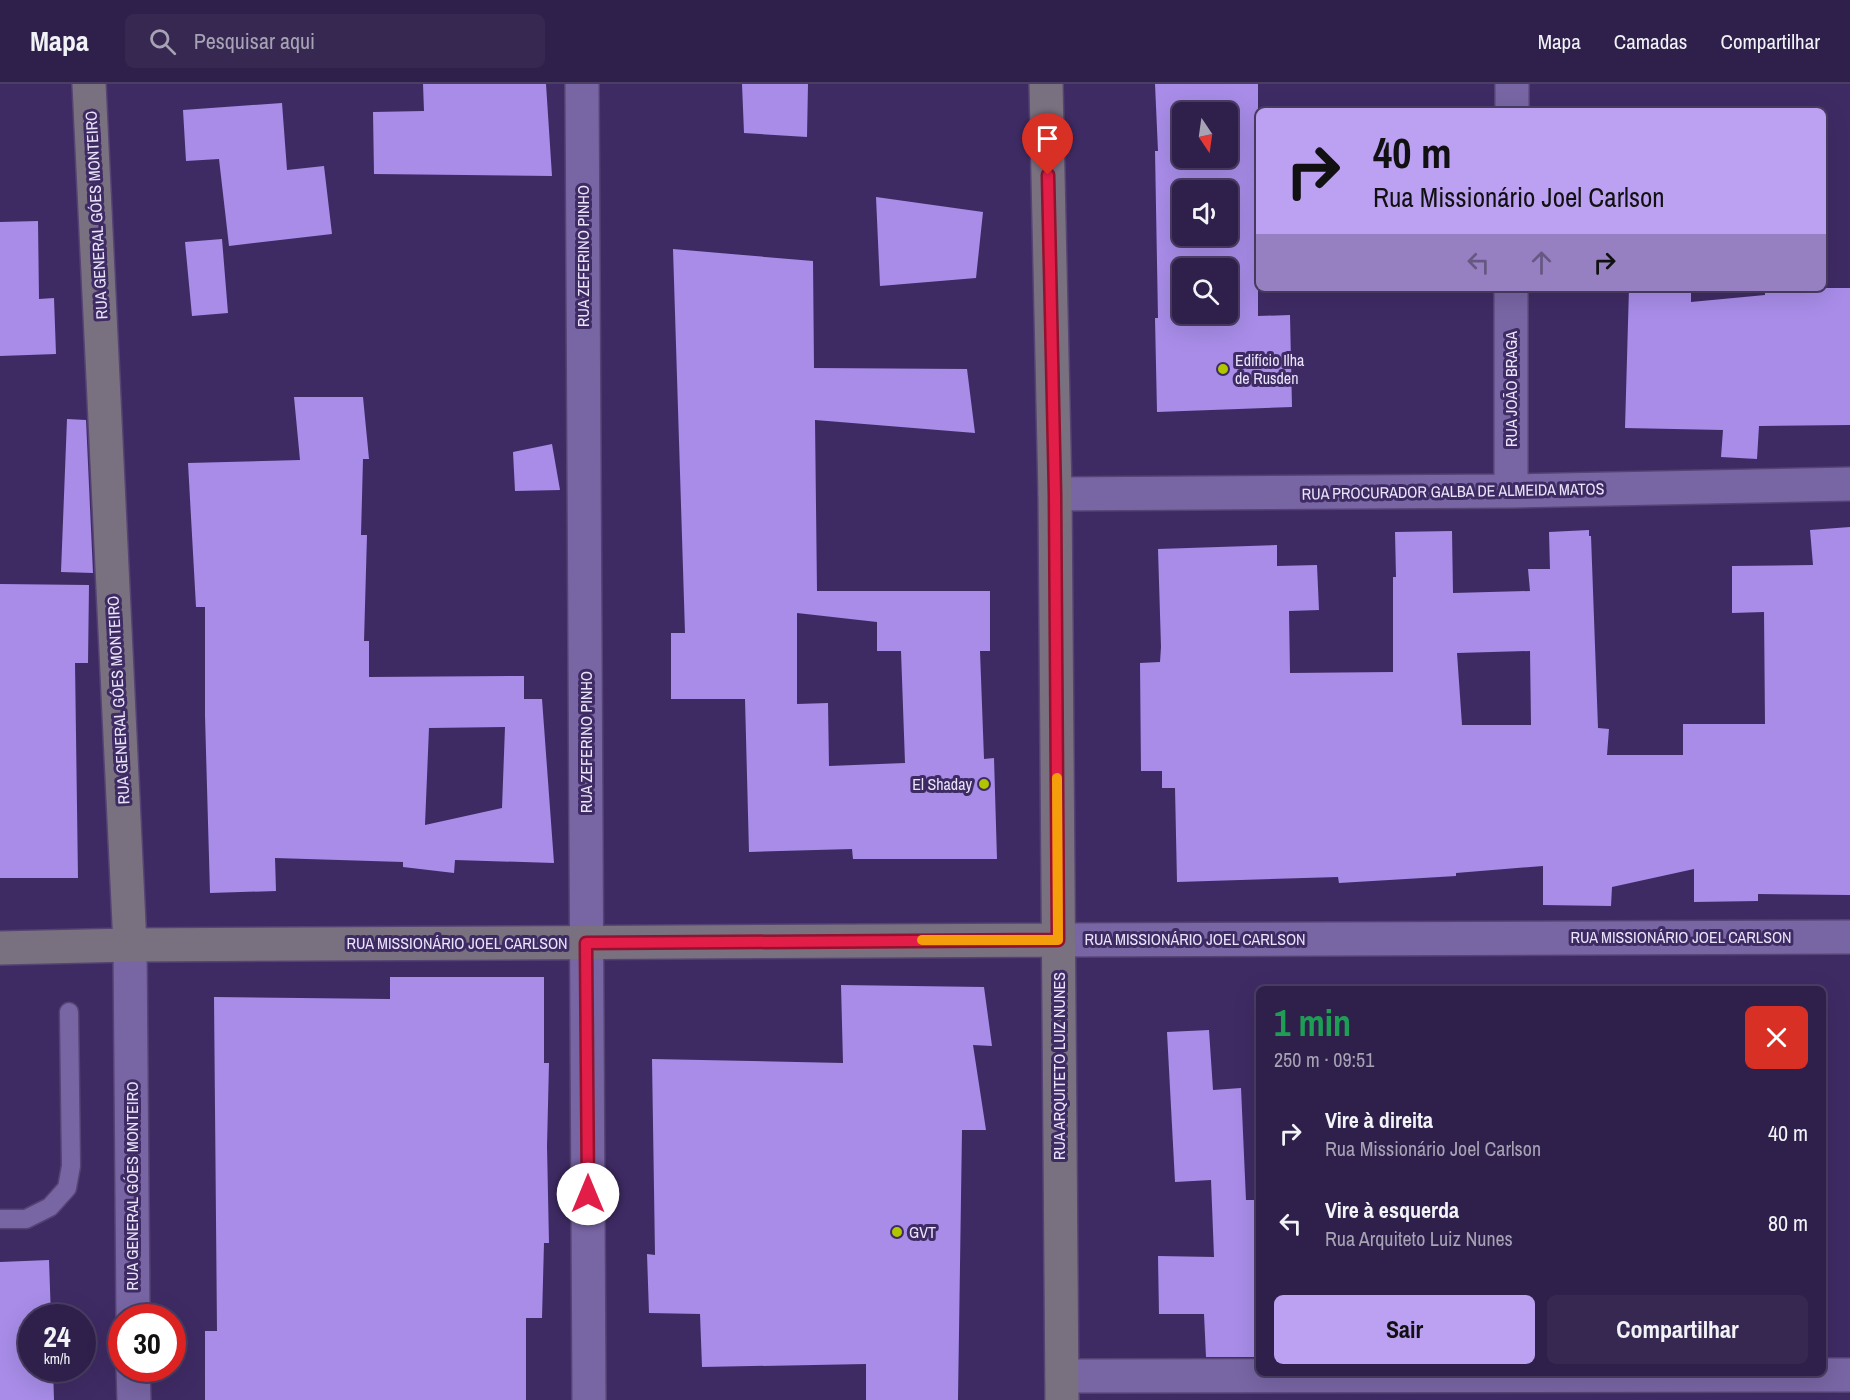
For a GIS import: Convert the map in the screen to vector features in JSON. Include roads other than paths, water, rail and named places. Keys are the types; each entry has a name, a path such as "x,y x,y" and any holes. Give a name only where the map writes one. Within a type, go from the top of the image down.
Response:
{"main road":[{"name":"RUA GENERAL GÓES MONTEIRO","path":"89,84 130,945"},
{"name":"RUA ARQUITETO LUIZ NUNES","path":"1046,84 1055,494 1062,1388"},
{"name":"RUA MISSIONÁRIO JOEL CARLSON","path":"0,948 130,945 1058,940"}],"street":[{"name":"RUA ZEFERINO PINHO","path":"582,84 589,1400"},
{"path":"1512,84 1512,108"},
{"name":"RUA JOÃO BRAGA","path":"1511,291 1511,491"},
{"name":"RUA PROCURADOR GALBA DE ALMEIDA MATOS","path":"1055,494 1511,491 1850,484"},
{"name":"RUA MISSIONÁRIO JOEL CARLSON","path":"1058,940 1850,937"},
{"name":"RUA GENERAL GÓES MONTEIRO","path":"130,945 133,1304"},
{"path":"1826,1375 1850,1375"},
{"path":"1062,1388 1789,1376"},
{"path":"134,1382 134,1400"}],"lane":[{"path":"0,1219 26,1219 50,1207 67,1188 71,1166 69,1012"}],"place":[{"name":"Edifício Ilha de Rusden","path":"1223,369"},
{"name":"El Shaday","path":"984,784"},
{"name":"GVT","path":"897,1232"}]}
